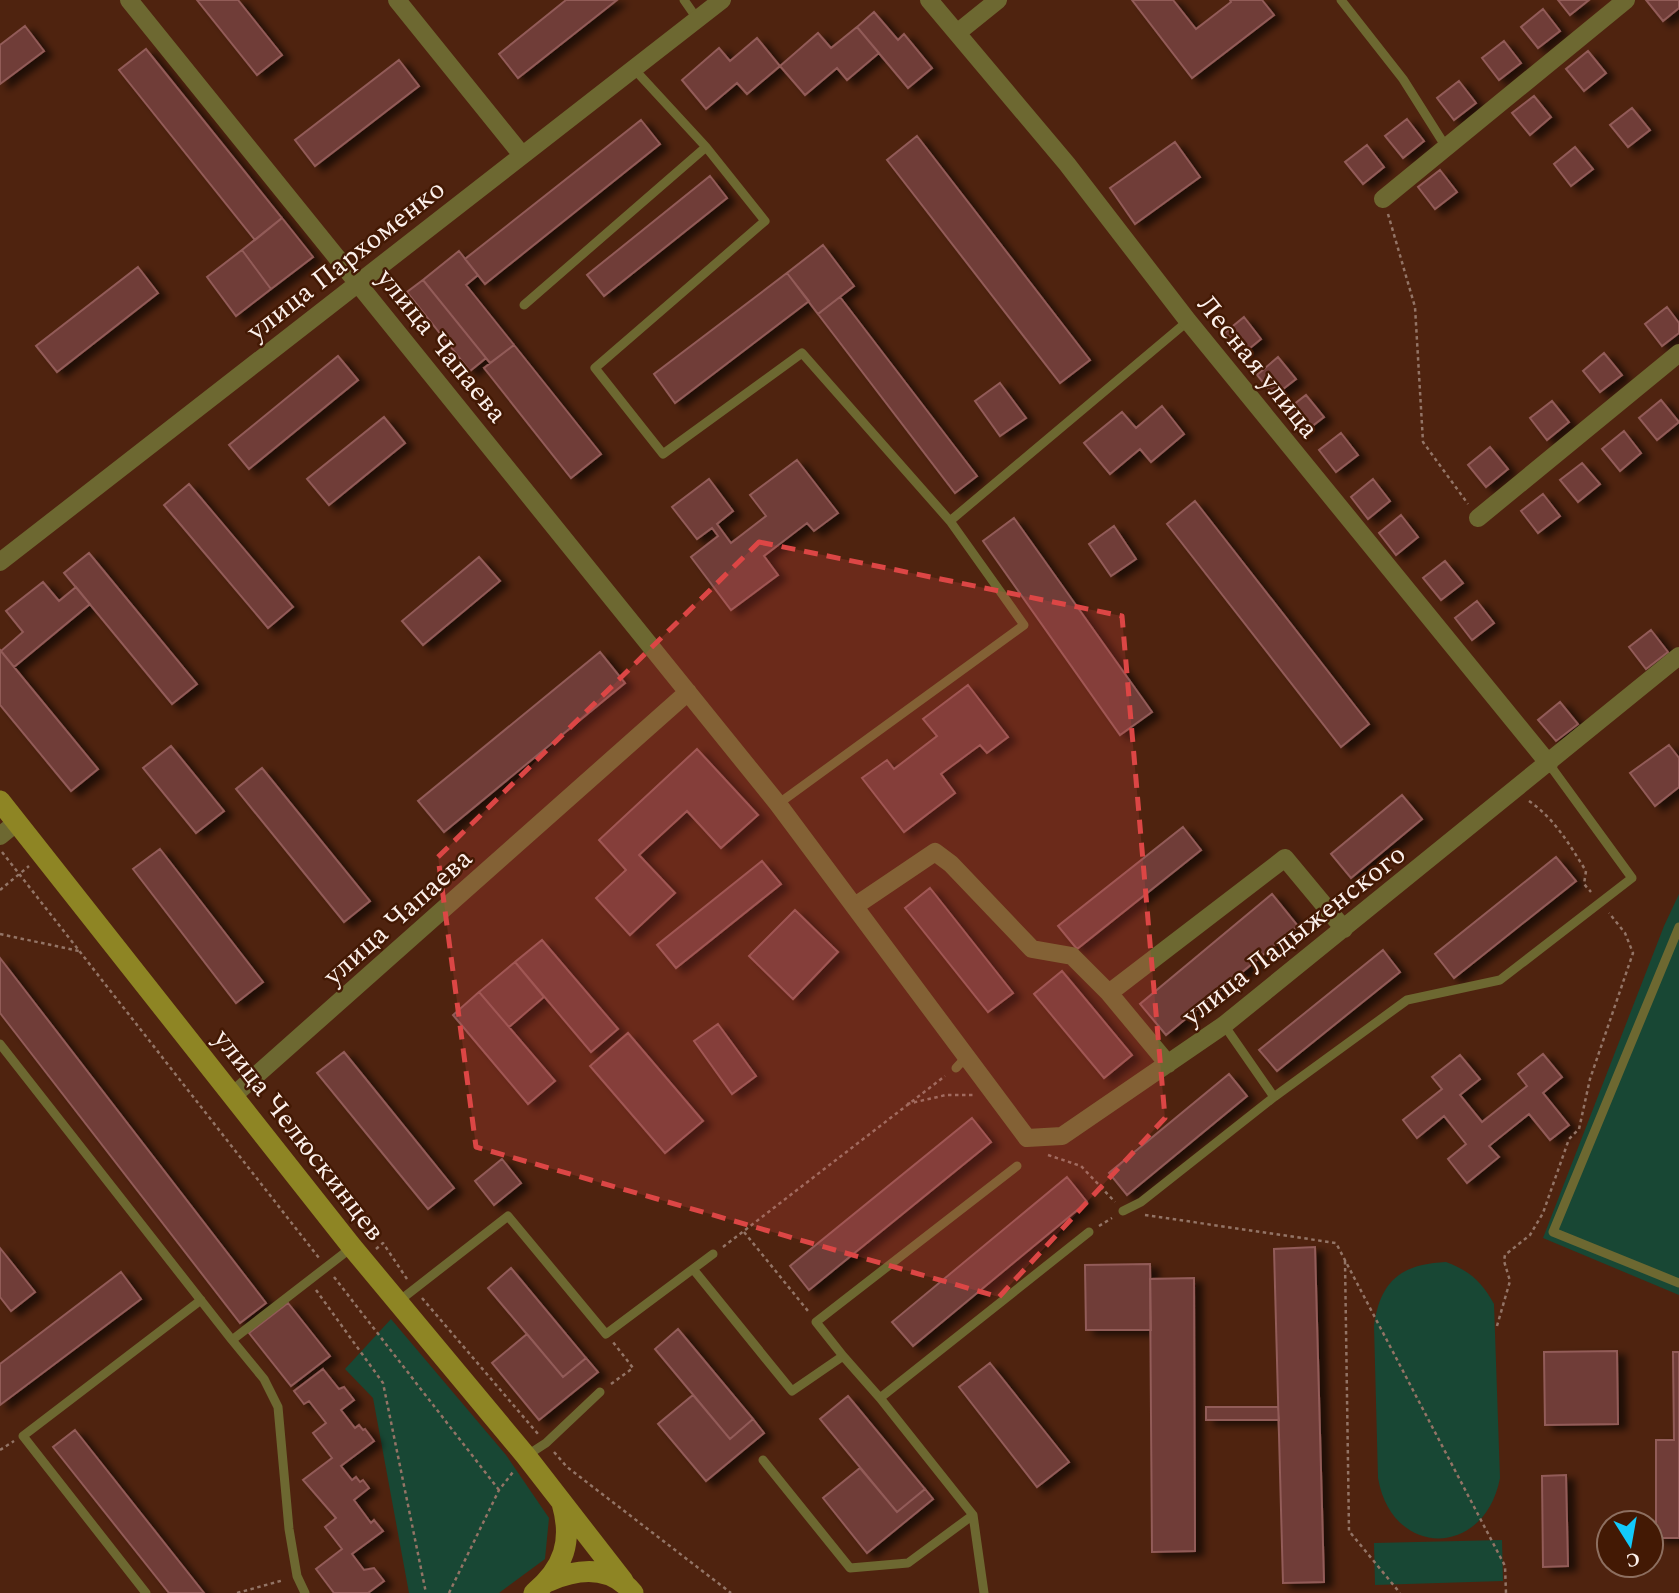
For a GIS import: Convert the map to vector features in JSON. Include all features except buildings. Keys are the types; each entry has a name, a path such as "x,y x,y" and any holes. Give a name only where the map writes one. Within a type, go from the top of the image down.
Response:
{"street":[{"name":"улица Чапаева","path":"129,0 778,804 855,906 961,1062 1027,1138 1062,1136"},
{"path":"397,0 522,155"},
{"name":"улица Пархоменко","path":"0,562 722,0"},
{"name":"Лесная улица","path":"929,0 1067,164 1188,321 1549,764"},
{"path":"957,33 998,0"},
{"path":"1383,199 1626,0"},
{"path":"1478,518 1679,353"},
{"name":"улица Ладыженского","path":"1062,1136 1224,1025 1679,656"},
{"name":"улица Чапаева","path":"234,1095 688,692"},
{"name":"улица Челюскинцев","path":"0,801 357,1254 406,1296 631,1590"},
{"path":"0,835 17,822"},
{"path":"855,906 934,852 951,864 1032,949 1072,956 1109,993 1168,1064"},
{"path":"1109,993 1285,858 1344,929"},
{"path":"542,1587 558,1569 568,1541 560,1499"},
{"path":"542,1587 586,1570 602,1572 631,1590"}],"lane":[{"path":"684,0 698,20"},
{"path":"1341,0 1403,79 1446,147"},
{"path":"635,70 706,148 765,221 595,368 663,454 802,353 950,521 1024,625 778,804"},
{"path":"524,305 706,148"},
{"path":"950,521 1188,321"},
{"path":"1123,1211 1141,1202 1274,1097 1407,1000 1500,980 1632,878 1549,764"},
{"path":"1679,927 1553,1232 1679,1283"},
{"path":"1224,1025 1274,1097"},
{"path":"0,1044 264,1380 281,1417 289,1529 298,1576 305,1593"},
{"path":"984,1593 973,1516 816,1322 1017,1166"},
{"path":"406,1296 508,1216 606,1334 713,1254"},
{"path":"880,1398 1089,1232"},
{"path":"232,1340 325,1266 357,1254"},
{"path":"693,1269 792,1391 843,1356"},
{"path":"146,1593 23,1436 201,1300"},
{"path":"526,1456 546,1443 600,1392"},
{"path":"763,1460 850,1568 908,1563 973,1516"}],"path":[{"path":"1383,199 1415,307 1423,442 1478,518"},
{"path":"1497,1326 1510,1281 1504,1261 1506,1255 1530,1235 1542,1213 1569,1139 1579,1129 1590,1079 1633,953 1625,933 1584,884 1586,871 1549,814 1515,791"},
{"path":"0,849 499,1490"},
{"path":"0,890 43,855"},
{"path":"0,933 79,951"},
{"path":"713,1254 961,1062"},
{"path":"907,1104 946,1095 972,1094 983,1100"},
{"path":"1038,1152 1081,1166 1123,1211 1336,1243 1505,1566 1506,1593"},
{"path":"1089,1232 1123,1211"},
{"path":"743,1231 816,1322"},
{"path":"357,1254 383,1243 406,1296 567,1467 732,1593"},
{"path":"1345,1259 1349,1531 1400,1593"},
{"path":"308,1279 383,1383 426,1593"},
{"path":"600,1392 633,1368 606,1334"},
{"path":"449,1593 499,1490 526,1456"},
{"path":"237,1593 298,1576"}],"highlighted area":[{"path":"759,542 1122,616 1165,1118 999,1297 476,1147 438,857"}],"green space":[{"path":"1679,894 1679,1295 1543,1238 1664,926"},
{"path":"1446,1262 1474,1278 1494,1304 1500,1478 1491,1504 1477,1523 1458,1535 1439,1538 1419,1535 1401,1523 1387,1505 1378,1478 1374,1326 1381,1297 1395,1278 1417,1267"},
{"path":"391,1319 506,1455 549,1518 545,1559 499,1593 409,1593 373,1398 345,1369"},
{"path":"1502,1540 1503,1581 1375,1585 1374,1543"}]}
